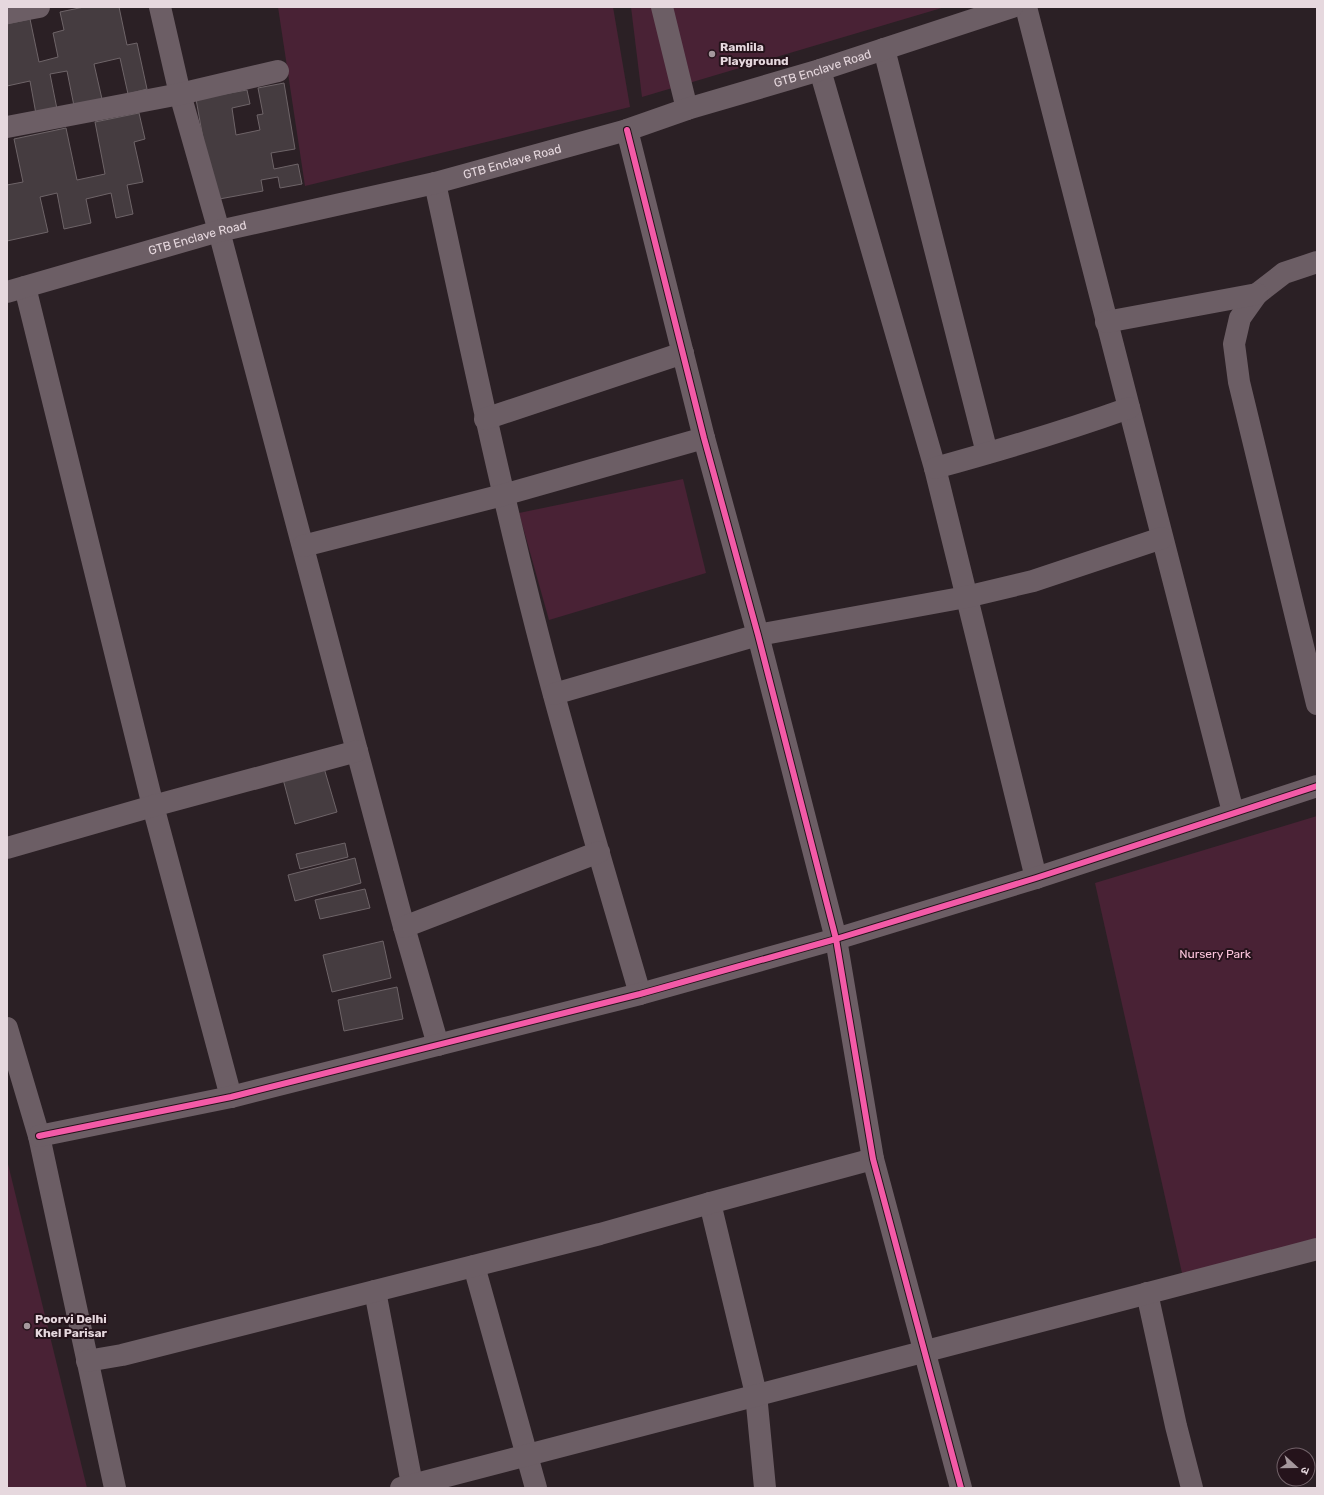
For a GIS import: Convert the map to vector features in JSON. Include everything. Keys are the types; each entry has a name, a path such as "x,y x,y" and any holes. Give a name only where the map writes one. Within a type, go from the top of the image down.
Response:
{"street":[{"path":"7,13 39,7"},
{"path":"160,7 180,94 219,231 404,927 438,1045"},
{"path":"662,7 687,109"},
{"name":"GTB Enclave Road","path":"16,290 219,231 435,183 626,130 687,109 820,70 1012,7"},
{"path":"1026,7 1233,812"},
{"path":"884,49 987,453"},
{"path":"820,70 935,468 1036,878"},
{"path":"7,127 180,94 278,71"},
{"path":"626,130 704,438 758,635 836,939 874,1159 961,1488"},
{"path":"435,183 485,419 503,495 554,694 640,994"},
{"path":"1317,262 1284,273 1257,294 1240,318 1234,344 1240,382 1317,704"},
{"path":"16,290 231,1097"},
{"path":"1106,322 1257,294"},
{"path":"485,419 683,353"},
{"path":"935,468 1073,428 1129,408"},
{"path":"303,546 503,495 704,438"},
{"path":"554,694 758,635 966,596 1033,581 1162,538"},
{"path":"7,848 153,806 357,751"},
{"path":"39,1136 231,1097 640,994 836,939 1036,878 1233,812 1317,786"},
{"path":"404,927 599,852"},
{"path":"7,1028 39,1136 115,1488"},
{"path":"87,1361 122,1355 600,1234 874,1159"},
{"path":"710,1203 756,1394 765,1488"},
{"path":"375,1290 406,1486 1317,1249"},
{"path":"474,1266 536,1488"},
{"path":"1146,1293 1176,1426 1192,1488"}],"green space":[{"path":"278,7 613,7 630,107 305,186"},
{"name":"Ramlila Playground","path":"631,7 945,7 642,97"},
{"path":"683,479 706,573 549,620 519,513"},
{"name":"Nursery Park","path":"1317,816 1317,1254 1294,1262 1182,1273 1095,883"},
{"name":"Poorvi Delhi Khel Parisar","path":"7,1160 8,1164 87,1488 7,1488"}],"building":[{"path":"84,7 119,7 127,45 137,43 147,89 128,94 120,58 94,64 102,99 74,106 67,71 50,74 57,109 36,114 30,81 7,86 7,24 30,19 39,62 58,57 53,33 64,30 60,12"},
{"path":"284,83 295,149 271,153 274,169 298,164 302,184 280,188 278,177 261,180 263,191 214,200 196,99 247,90 250,104 232,108 236,135 260,130 257,115 263,114 258,88"},
{"path":"139,113 145,139 134,142 143,182 127,185 133,214 116,218 111,193 86,199 91,223 64,229 57,193 40,197 48,232 7,241 7,185 23,182 14,139 66,128 77,180 105,174 95,122"},
{"path":"324,768 337,812 295,824 283,779"},
{"path":"345,843 348,857 300,869 296,854"},
{"path":"355,858 361,883 295,901 288,875"},
{"path":"365,889 370,908 320,919 315,900"},
{"path":"383,941 391,978 332,992 323,955"},
{"path":"397,987 403,1019 344,1031 338,1000"}],"cycle path":[{"path":"627,130 704,438 758,635 836,939 873,1159 961,1488"},
{"path":"39,1136 231,1097 640,994 836,939 1036,878 1317,786"}],"place":[{"name":"Ramlila Playground","path":"712,54"},
{"name":"Poorvi Delhi Khel Parisar","path":"27,1326"}]}
